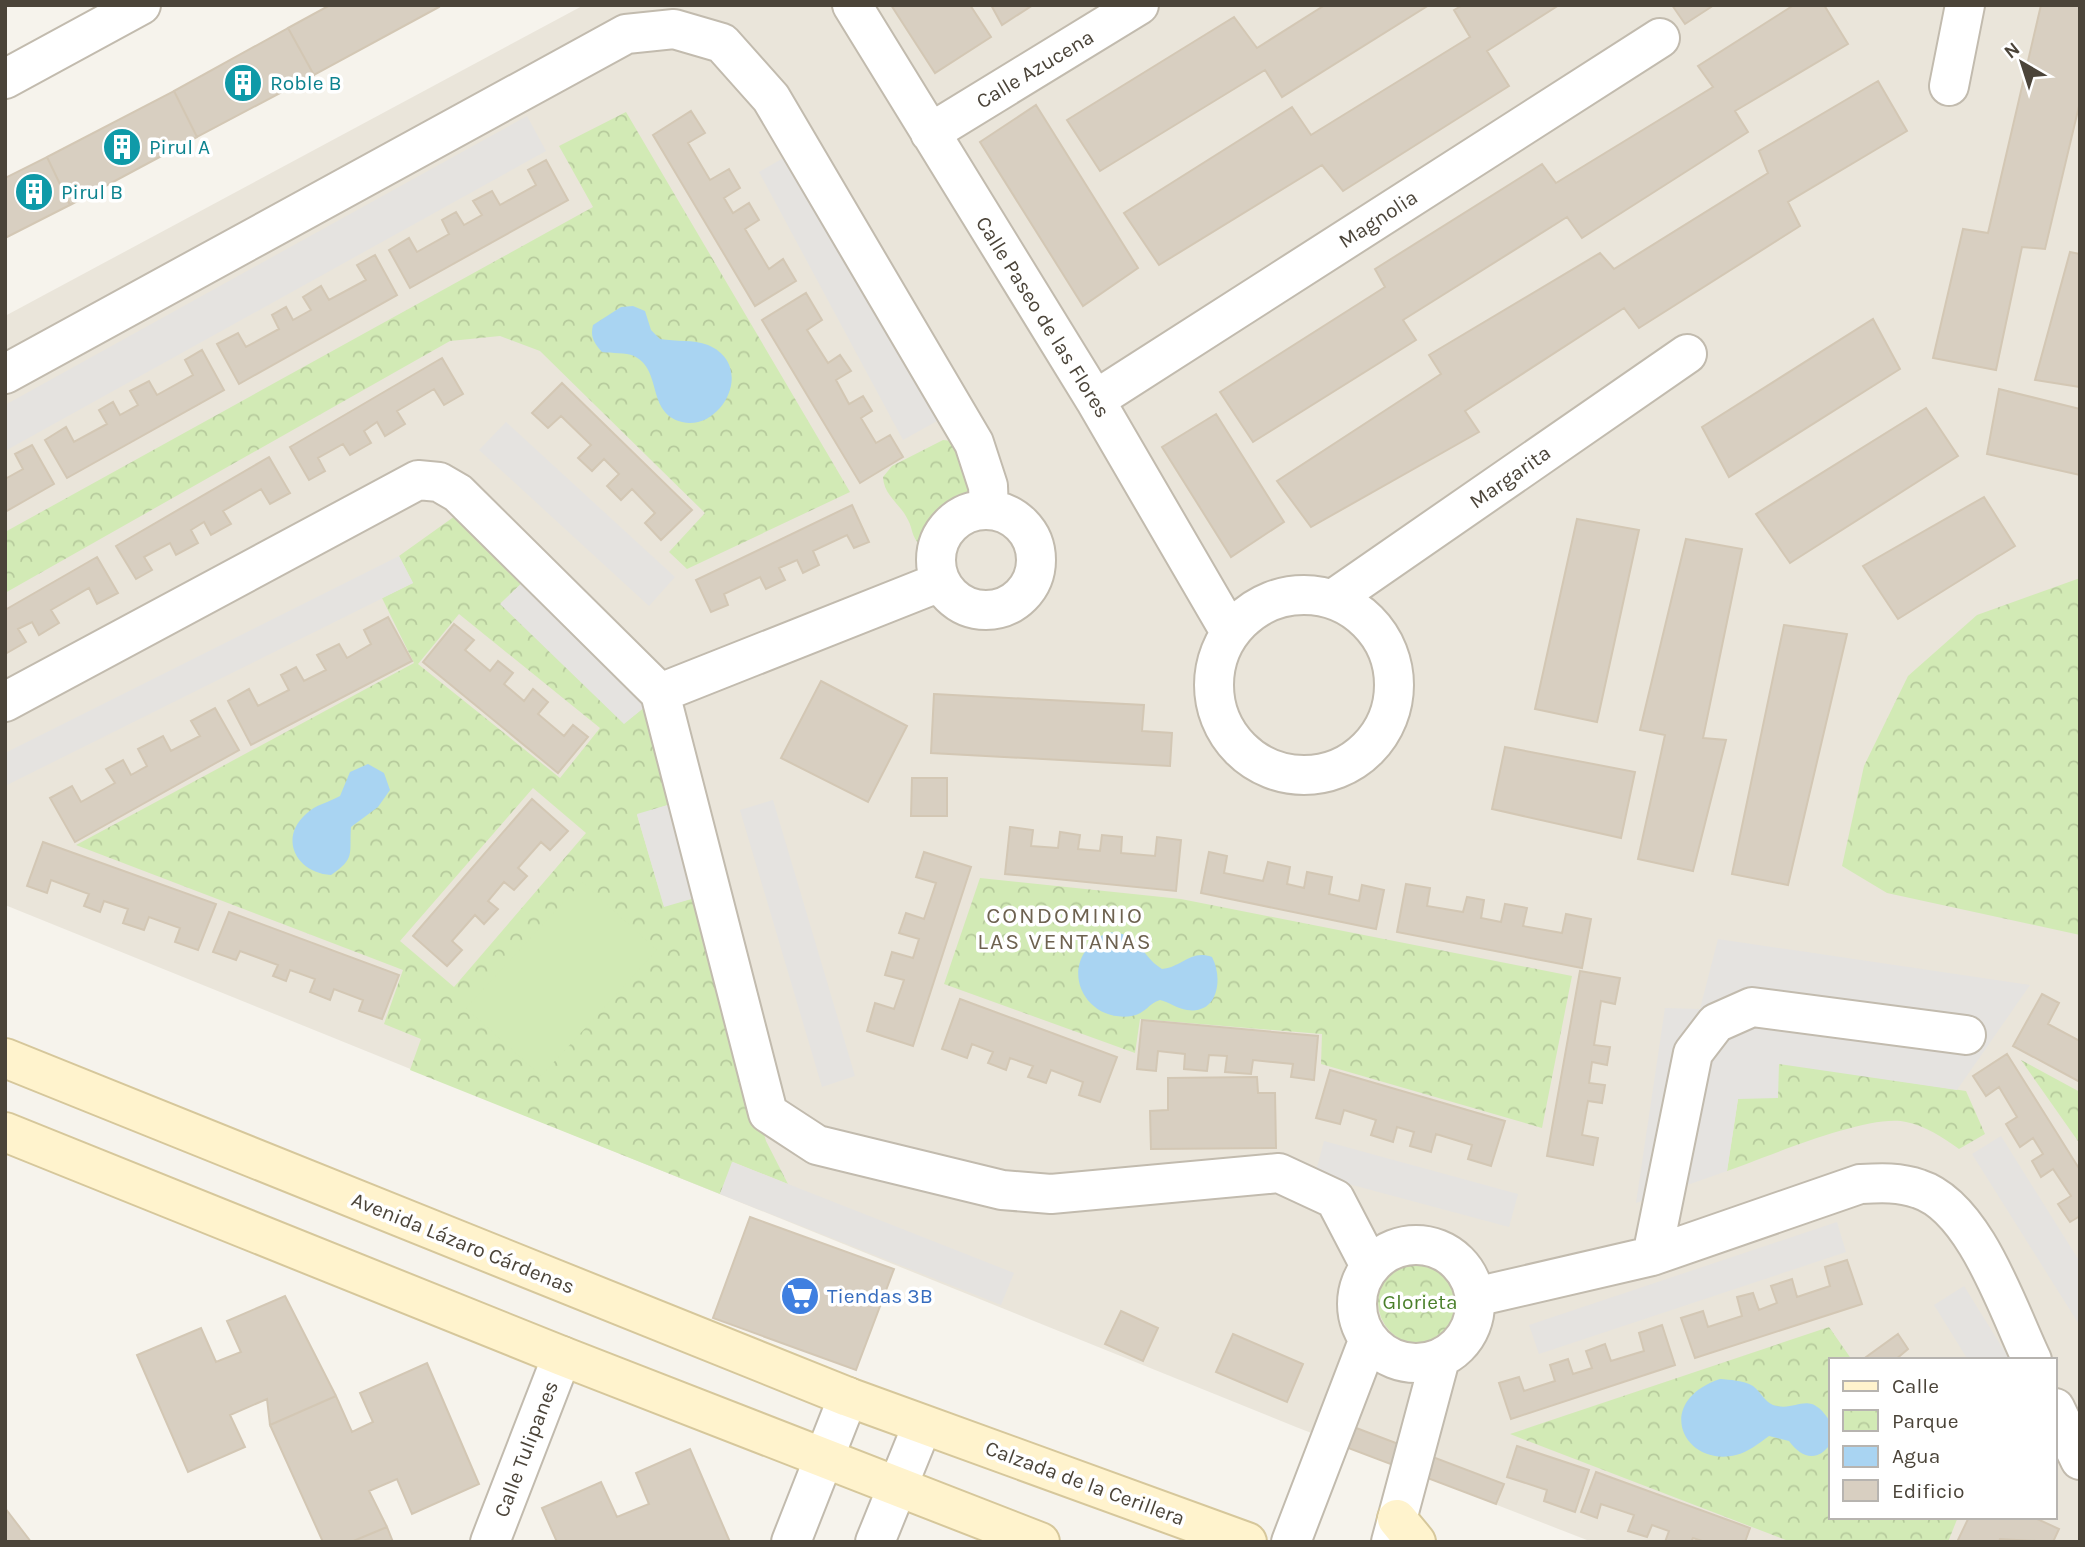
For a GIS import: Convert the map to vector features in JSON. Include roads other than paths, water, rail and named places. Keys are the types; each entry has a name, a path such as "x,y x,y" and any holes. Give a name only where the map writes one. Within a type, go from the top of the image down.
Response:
{"main road":[{"name":"Avenida Lázaro Cárdenas","path":"5,1058 922,1426"},
{"path":"5,1132 562,1356 1040,1542"},
{"name":"Calzada de la Cerillera","path":"922,1426 1247,1542"}],"street":[{"path":"5,79 141,5"},
{"name":"Calle Paseo de las Flores","path":"852,5 1095,400 1230,632"},
{"name":"Calle Azucena","path":"930,133 1139,5"},
{"path":"1949,86 1965,5"},
{"path":"5,373 626,34 674,29 722,43 771,98 974,443 988,486 989,510"},
{"name":"Magnolia","path":"1095,400 1660,38"},
{"name":"Margarita","path":"1333,599 1686,354"},
{"path":"5,702 418,480 439,482 458,494 660,693 768,1113 817,1145 1002,1190 1051,1194 1279,1173 1335,1199 1370,1266"},
{"path":"989,510 1005,513 1018,522 1032,542 1036,566 1023,595 1002,607 977,610 956,600 940,582 936,565 937,548 944,532 956,519 972,512 989,510"},
{"path":"660,693 940,582"},
{"path":"1305,594 1333,599 1359,612 1379,633 1391,660 1395,688 1388,717 1374,742 1353,761 1323,773 1293,775 1263,766 1238,747 1220,722 1214,692 1216,661 1230,632 1250,612 1276,598 1305,594"},
{"path":"1652,1256 1693,1053 1716,1023 1752,1007 1966,1035"},
{"path":"1475,1297 1652,1256 1860,1185 1892,1182 1922,1190 1948,1208 1972,1233 2031,1358"},
{"path":"1423,1245 1442,1251 1458,1262 1469,1278 1475,1297 1475,1315 1468,1333 1456,1349 1440,1359 1414,1364 1389,1358 1368,1341 1358,1323 1356,1304 1360,1283 1370,1266 1385,1253 1403,1246 1423,1245"},
{"path":"1291,1542 1368,1341"},
{"name":"Calle Tulipanes","path":"490,1542 562,1356"},
{"path":"1401,1534 1440,1359"},
{"path":"791,1542 848,1397"},
{"path":"2057,1412 2080,1460"},
{"path":"875,1542 922,1426"}],"water":[{"path":"633,306 645,311 651,330 660,339 702,343 723,355 730,367 732,381 720,408 709,417 696,422 682,422 671,417 663,410 643,362 631,355 602,352 597,346 592,336 593,325 621,307"},
{"path":"368,764 384,773 390,790 378,807 351,827 350,855 344,864 331,875 309,868 295,853 293,834 298,824 314,808 340,796 350,772"},
{"path":"1108,932 1119,933 1134,940 1162,969 1198,955 1212,957 1217,984 1212,1001 1198,1010 1187,1010 1160,1000 1132,1016 1114,1016 1099,1010 1088,1000 1081,988 1078,973 1082,958 1091,944"},
{"path":"1720,1379 1736,1381 1756,1388 1773,1405 1816,1406 1829,1420 1829,1445 1821,1454 1810,1456 1799,1451 1789,1441 1769,1436 1749,1450 1736,1455 1718,1456 1702,1452 1690,1443 1683,1430 1681,1417 1686,1402 1699,1389"}],"place":[{"name":"Roble B","path":"243,83"},
{"name":"Pirul A","path":"122,147"},
{"name":"Pirul B","path":"34,192"},
{"name":"Tiendas 3B","path":"800,1296"}],"district":[{"name":"CONDOMINIO LAS VENTANAS","path":"1065,928"}],"park label":[{"name":"Glorieta","path":"1420,1302"}]}
